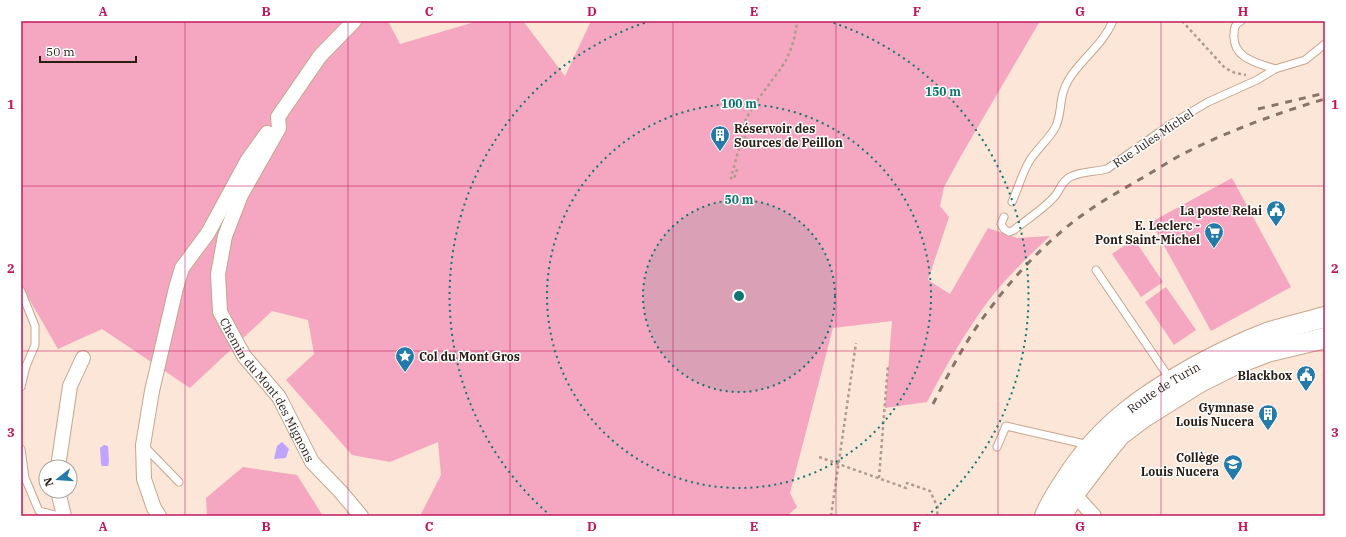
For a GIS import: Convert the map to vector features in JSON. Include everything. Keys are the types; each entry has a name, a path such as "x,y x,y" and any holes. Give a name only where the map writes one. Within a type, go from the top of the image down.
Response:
{"main road":[{"name":"Route de Turin","path":"1062,516 1074,494 1120,436 1144,417 1176,387 1227,350 1266,334 1325,316"},
{"name":"Route de Turin","path":"1045,516 1049,506 1073,467 1114,421 1144,397 1176,387 1200,382 1234,365 1267,352 1325,338"}],"street":[{"name":"Chemin du Mont des Mignons","path":"354,21 320,56 278,118 279,128 241,196 224,236 218,274 220,312 244,356 279,397 312,462 340,491 361,516"},
{"path":"159,516 154,508 144,479 143,445 152,391 167,321 182,268 208,233 247,162 278,118"},
{"path":"59,459 70,386 83,358"},
{"path":"1074,494 1094,516"},
{"path":"60,499 64,516"}],"lane":[{"path":"1012,202 1030,161 1055,128 1058,120 1063,89 1076,68 1087,58 1103,38 1113,21"},
{"path":"1240,21 1237,23 1233,38 1238,50 1248,60 1275,69"},
{"name":"Rue Jules Michel","path":"1004,217 1001,224 1004,229 1009,232 1014,230 1055,196 1068,178 1078,174 1107,169 1189,113 1208,102 1257,80 1275,69 1305,60 1325,44"},
{"path":"1096,270 1176,387"},
{"path":"21,291 36,326 35,345 26,366 21,387"},
{"path":"998,447 1006,426 1091,446"},
{"path":"143,445 179,482"},
{"path":"21,449 25,478 40,510 59,516"}],"path":[{"path":"737,169 734,178 731,178 743,133 743,125 786,60 796,31 797,21"},
{"path":"1182,21 1225,68 1257,80"},
{"path":"743,133 746,134 744,144"},
{"path":"831,516 856,343"},
{"path":"879,478 888,365"},
{"path":"819,457 906,488 907,483 930,491 938,508 937,516"}],"shaded area":[{"path":"21,21 388,21 400,44 478,21 523,21 565,76 591,21 1040,21 944,187 940,206 949,217 928,280 950,294 988,228 1017,238 1050,236 1011,274 989,300 956,350 927,402 885,408 892,321 833,328 790,493 797,507 787,516 420,516 441,475 438,442 390,462 352,455 286,380 314,354 308,320 272,311 190,388 102,329 58,349 21,285"},
{"path":"1232,178 1291,287 1211,331 1151,222"},
{"path":"1134,239 1163,282 1141,297 1112,254"},
{"path":"1166,287 1196,330 1174,345 1145,302"},
{"path":"282,442 289,449 286,458 274,459 277,446"},
{"path":"104,445 108,446 108,466 102,466 101,464 100,448"},
{"path":"243,467 297,475 323,516 207,516 206,498"}],"railway":[{"path":"1258,109 1325,93"},
{"path":"933,404 967,341 983,317 1016,276 1052,239 1071,224 1108,198 1179,156 1250,124 1325,99"}],"place":[{"name":"Réservoir des Sources de Peillon","path":"720,152"},
{"name":"La poste Relai","path":"1276,227"},
{"name":"E. Leclerc - Pont Saint-Michel","path":"1214,249"},
{"name":"Col du Mont Gros","path":"405,373"},
{"name":"Blackbox","path":"1306,392"},
{"name":"Gymnase Louis Nucera","path":"1268,431"},
{"name":"Collège Louis Nucera","path":"1233,481"}]}
